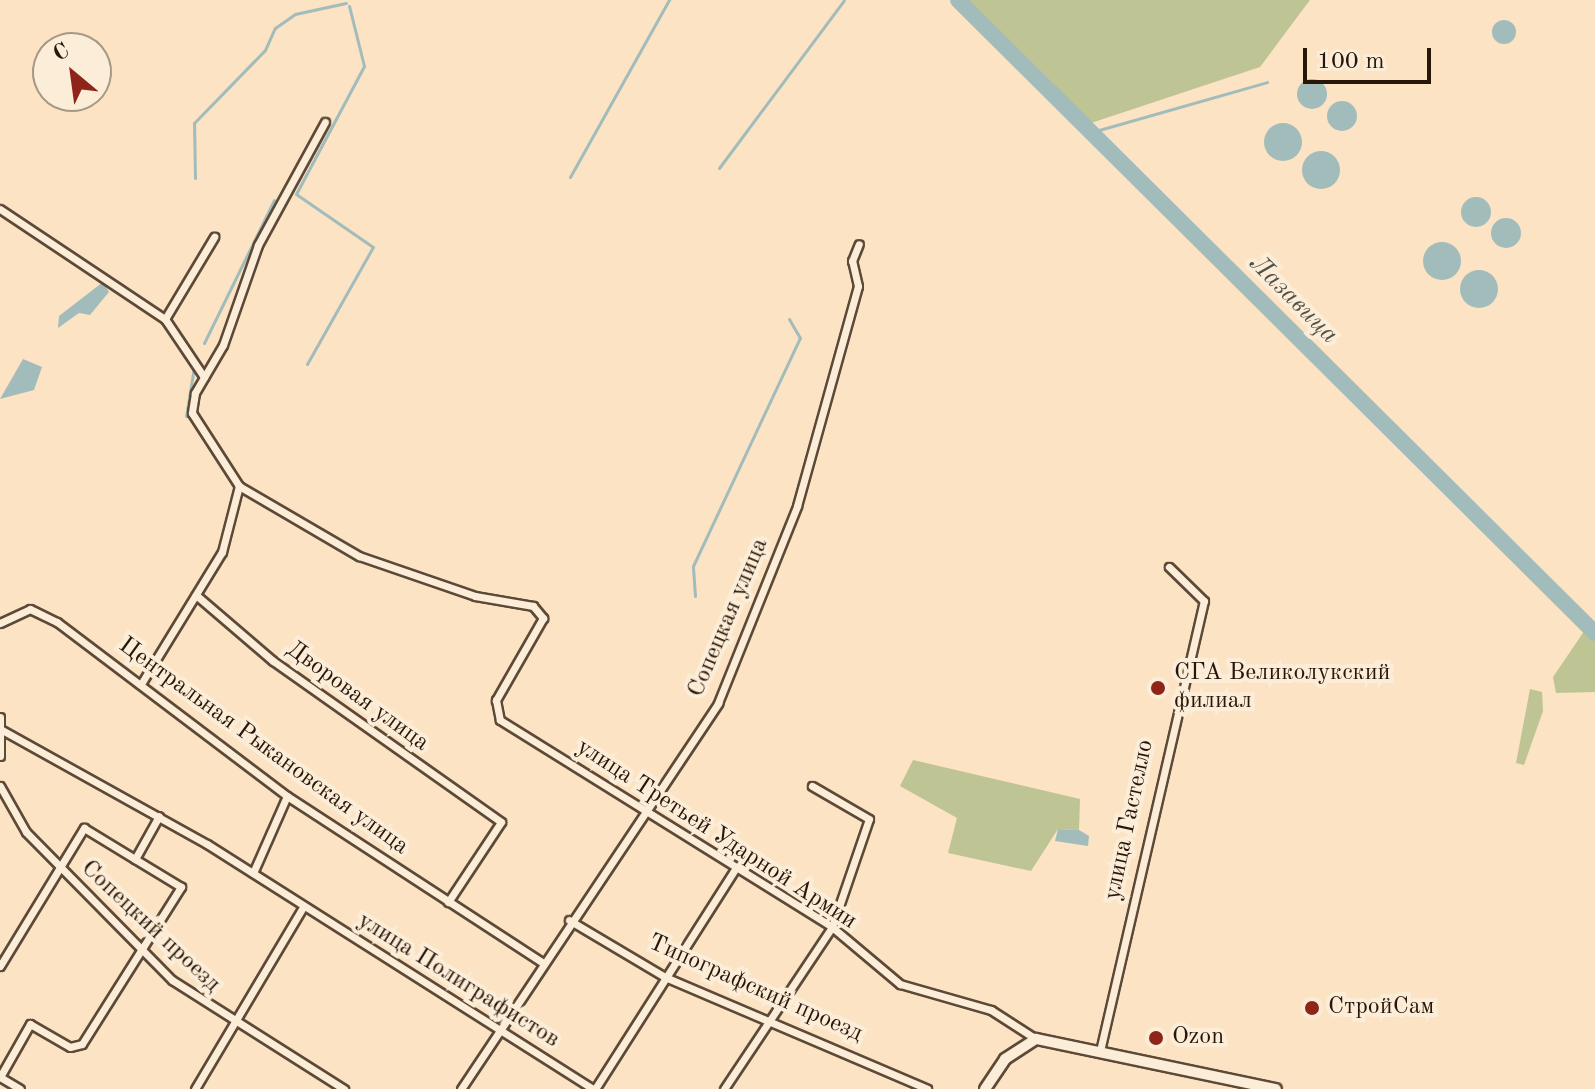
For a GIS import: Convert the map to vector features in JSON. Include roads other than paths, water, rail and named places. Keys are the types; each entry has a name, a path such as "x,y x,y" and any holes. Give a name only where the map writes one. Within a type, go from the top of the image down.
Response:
{"main road":[{"name":"улица Третьей Ударной Армии","path":"1036,1039 1276,1089"},
{"path":"985,1089 1005,1059 1036,1039"}],"street":[{"path":"141,684 222,552 239,486 192,413 204,377 223,345 258,245 325,122"},
{"path":"0,209 165,319 204,377"},
{"path":"165,319 214,237"},
{"name":"Сопецкая улица","path":"461,1089 639,811 718,703 774,566 858,286 852,261 859,244"},
{"name":"улица Третьей Ударной Армии","path":"239,486 359,556 475,596 533,606 543,618 496,700 500,720 639,811 832,927 900,984 991,1010 1036,1039"},
{"name":"улица Гастелло","path":"1100,1051 1204,601 1169,567"},
{"name":"Дворовая улица","path":"196,595 273,661 501,822 448,902"},
{"name":"Центральная Рыкановская улица","path":"0,623 30,609 141,684 287,796 542,962"},
{"path":"0,717 0,756"},
{"path":"2,734 159,816 253,873 287,796"},
{"name":"Сопецкий проезд","path":"0,786 26,832 59,870 141,951 236,1026 344,1089"},
{"path":"724,1089 832,927 869,819 812,786"},
{"path":"135,859 159,816"},
{"path":"0,966 84,828 181,887 82,1044 70,1047 30,1024 0,1077 20,1089"},
{"path":"594,1089 735,869"},
{"name":"улица Полиграфистов","path":"253,873 594,1089"},
{"path":"195,1089 236,1026 303,907"},
{"name":"Типографский проезд","path":"569,920 665,977 927,1089"}],"water":[{"path":"1504,20 1512,24 1516,32 1512,40 1504,44 1496,40 1492,32 1496,24"},
{"path":"1312,79 1323,83 1327,94 1323,105 1312,109 1301,105 1297,94 1301,83"},
{"path":"1342,101 1353,105 1357,116 1353,127 1342,131 1331,127 1327,116 1331,105"},
{"path":"1283,123 1296,129 1302,142 1296,155 1283,161 1270,155 1264,142 1270,129"},
{"path":"1321,151 1334,157 1340,170 1334,183 1321,189 1308,183 1302,170 1308,157"},
{"path":"1476,197 1487,201 1491,212 1487,223 1476,227 1465,223 1461,212 1465,201"},
{"path":"1506,218 1517,222 1521,233 1517,244 1506,248 1495,244 1491,233 1495,222"},
{"path":"1442,242 1455,248 1461,261 1455,274 1442,280 1429,274 1423,261 1429,248"},
{"path":"1479,270 1493,275 1498,289 1493,303 1479,308 1465,303 1460,289 1465,275"},
{"path":"103,282 109,292 90,315 79,313 58,328 59,316"},
{"path":"23,359 42,367 34,390 0,399"},
{"path":"1058,829 1079,830 1089,836 1088,846 1055,841"}],"waterway":[{"path":"570,177 669,0"},
{"path":"719,168 844,0"},
{"name":"Лазавица","path":"958,0 1595,633"},
{"path":"195,178 194,123 265,50 275,28 295,14 346,3"},
{"path":"307,364 373,247 296,194 364,66 349,6"},
{"path":"1092,132 1267,82"},
{"path":"204,343 274,200"},
{"path":"695,596 693,566 800,338 789,319"},
{"path":"186,416 194,367"}],"place":[{"name":"СГА Великолукский филиал","path":"1158,688"},
{"name":"СтройСам","path":"1312,1008"},
{"name":"Ozon","path":"1156,1038"}]}
